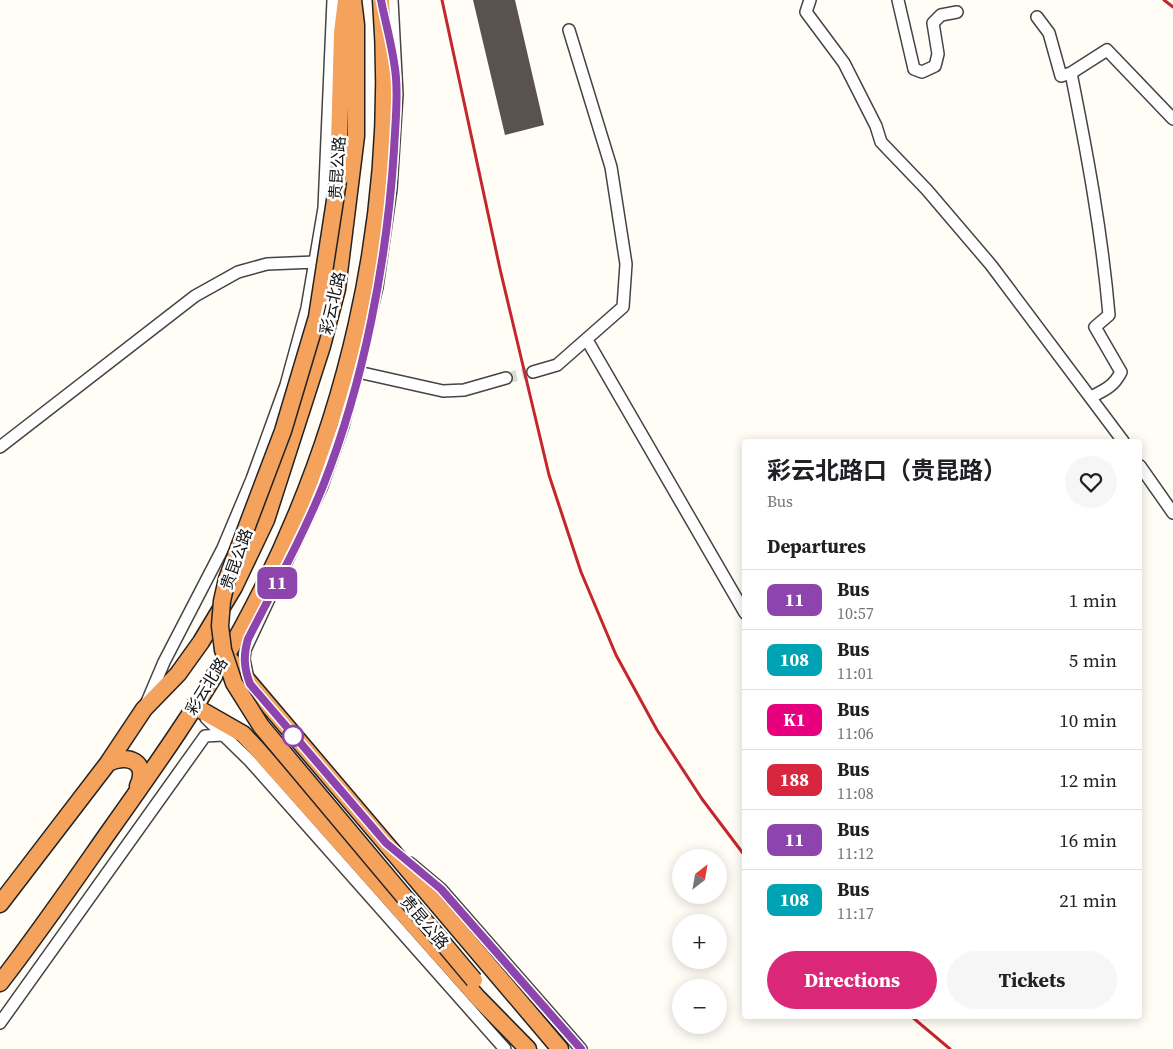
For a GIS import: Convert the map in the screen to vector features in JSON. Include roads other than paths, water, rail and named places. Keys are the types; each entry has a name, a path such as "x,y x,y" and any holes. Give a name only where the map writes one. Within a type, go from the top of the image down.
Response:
{"highway":[{"name":"贵昆公路","path":"346,0 342,33 338,181 317,317 266,480 227,578 222,601 220,626 223,650 234,683 261,726 474,980 536,1049"},
{"name":"彩云北路","path":"0,904 108,763 144,709 178,674 201,642 234,587 266,520 311,382 337,289 356,136 356,25 353,0"},
{"name":"彩云北路","path":"0,983 27,949 132,800 194,706 226,655 279,556 300,508 343,381 362,310 374,237 390,75 386,0"},
{"path":"386,0 390,75"},
{"path":"226,655 248,639"},
{"name":"贵昆公路","path":"226,655 560,1049"},
{"path":"194,706 242,734 478,998 528,1049"},
{"path":"242,734 242,722 250,713 260,710 276,715"},
{"path":"108,763 124,757 134,761 140,767 142,776 132,800"}],"street":[{"path":"144,709 164,662 223,548 262,453 286,385 304,318 324,208 333,0"},
{"path":"810,0 806,12 844,63 876,126 881,142 926,190 991,265 1092,397 1121,439"},
{"path":"898,0 914,69 922,72 935,66 938,54 934,23 941,15 957,12"},
{"path":"1037,17 1049,33 1061,76 1071,73 1107,50 1173,119"},
{"path":"533,372 557,365 623,307 626,264 611,166 569,30"},
{"path":"1071,73 1090,164 1110,315 1094,327 1121,372 1116,382 1110,388 1092,397"},
{"path":"250,684 244,659 248,639 290,558 322,486 343,426 358,372 377,287 391,189 390,75"},
{"path":"0,447 195,296 238,272 267,264 315,262"},
{"path":"587,340 742,608"},
{"path":"358,372 443,391 464,390 506,378"},
{"path":"1142,469 1173,513"},
{"path":"194,706 250,761 505,1049"},
{"path":"0,1024 205,736 223,735"},
{"path":"386,843 441,889 581,1049"}],"tunnel":[{"path":"506,378 533,372"}],"railway":[{"path":"442,0 500,269 549,475 581,572 616,655 657,730 702,799 742,852"},
{"path":"1164,0 1173,7"},
{"path":"915,1019 950,1049"}]}
